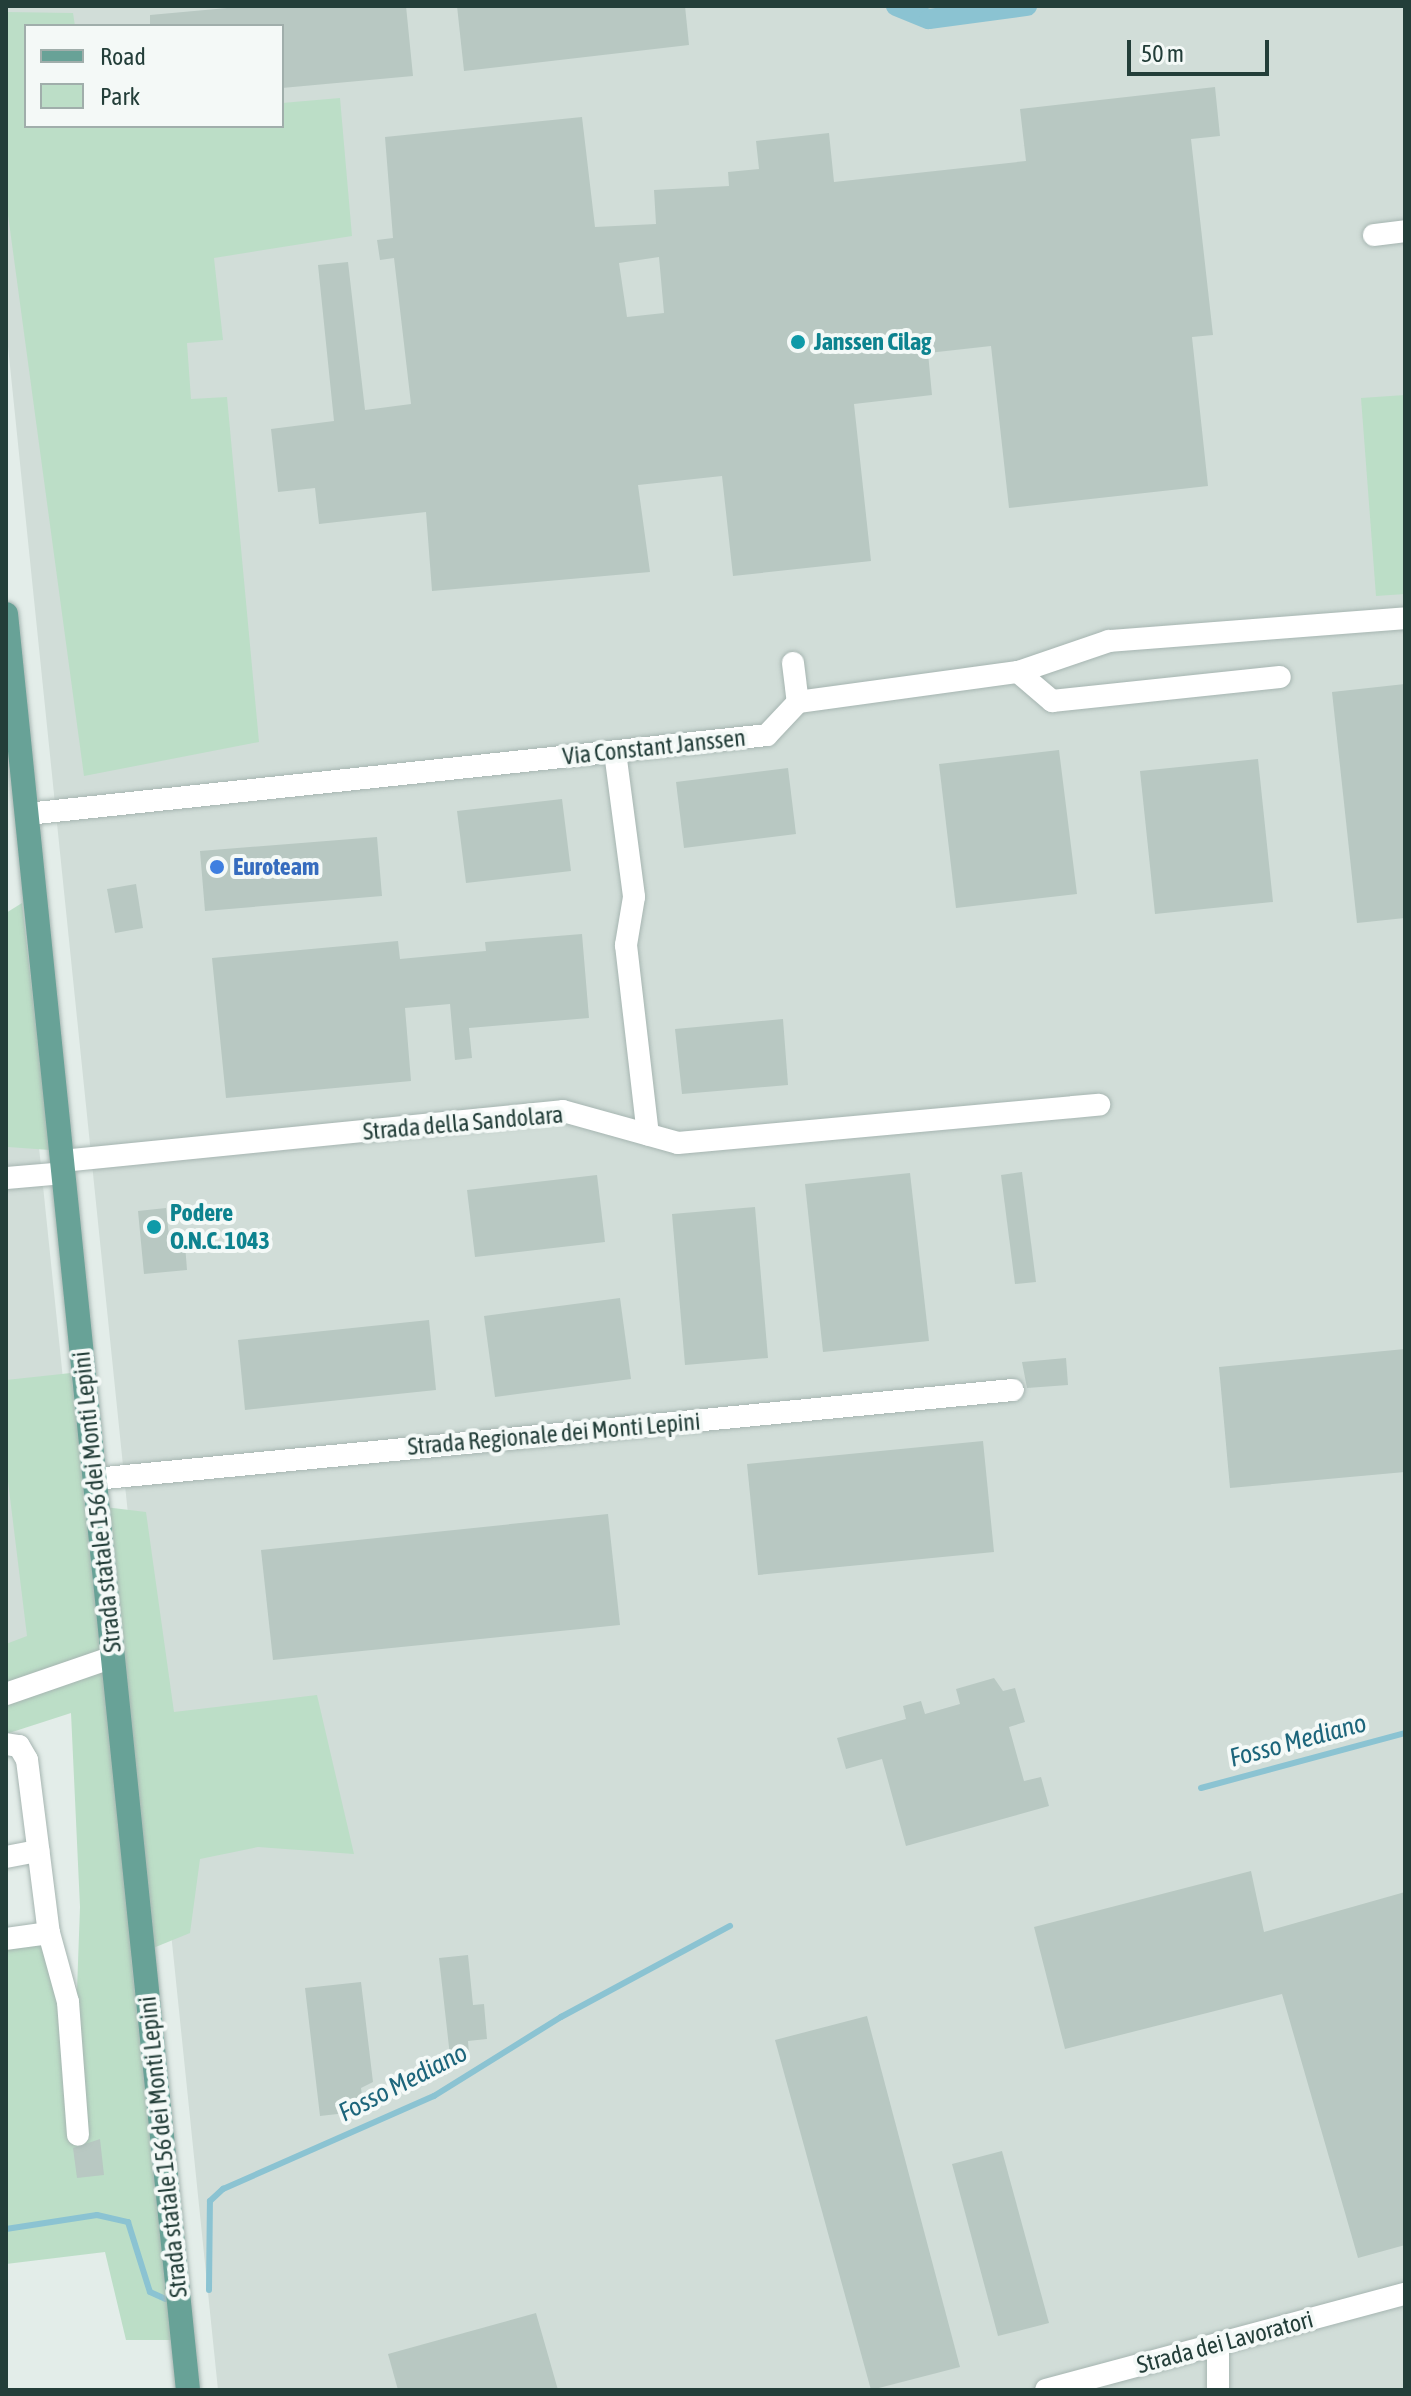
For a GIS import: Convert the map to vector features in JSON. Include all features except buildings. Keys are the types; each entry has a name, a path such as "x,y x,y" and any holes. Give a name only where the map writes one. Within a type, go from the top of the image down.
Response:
{"main road":[{"name":"Strada statale 156 dei Monti Lepini","path":"6,614 188,2390"}],"street":[{"path":"1374,235 1405,231"},
{"path":"793,663 798,702 1018,672 1109,641 1405,618"},
{"path":"1018,672 1052,701 1280,677"},
{"name":"Via Constant Janssen","path":"27,814 767,735 798,702"},
{"path":"615,752 634,897 626,945 648,1135"},
{"name":"Strada della Sandolara","path":"6,1178 63,1167 563,1111 678,1143 1099,1105"},
{"name":"Strada Regionale dei Monti Lepini","path":"95,1479 1013,1390"},
{"path":"6,1694 113,1657"},
{"path":"6,1744 19,1746 25,1754 49,1933 68,2002 78,2135"},
{"path":"6,1857 38,1851"},
{"path":"6,1939 49,1933"},
{"name":"Strada dei Lavoratori","path":"1046,2390 1405,2294"},
{"path":"1218,2344 1218,2390"}],"shaded area":[{"path":"6,6 1405,6 1405,2390 218,2390 6,327"},
{"path":"22,983 90,1640 6,1667 6,985"}],"green space":[{"path":"6,12 73,13 75,24 24,24 24,128 284,128 284,103 340,98 352,236 214,258 223,340 187,343 191,399 227,397 259,742 84,776 6,200"},
{"path":"1405,395 1405,594 1376,596 1361,398"},
{"path":"22,903 50,1150 8,1147 6,1140 6,913"},
{"path":"71,1373 88,1505 146,1512 174,1712 317,1695 354,1854 258,1847 200,1859 190,1933 131,1957 172,2340 126,2340 105,2252 6,2264 6,1946 57,1938 77,1990 80,1907 71,1713 6,1734 6,1644 27,1636 6,1465 6,1380"}],"waterway":[{"path":"896,6 929,19 1027,6"},
{"name":"Fosso Mediano","path":"1201,1788 1405,1733"},
{"name":"Fosso Mediano","path":"209,2290 210,2201 223,2189 434,2096 561,2017 730,1926"},
{"name":"Fosso Mediano","path":"6,2229 97,2215 128,2222 150,2292 166,2299"}],"place":[{"name":"Janssen Cilag","path":"798,342"},
{"name":"Euroteam","path":"217,867"},
{"name":"Podere O.N.C. 1043","path":"154,1227"}]}
